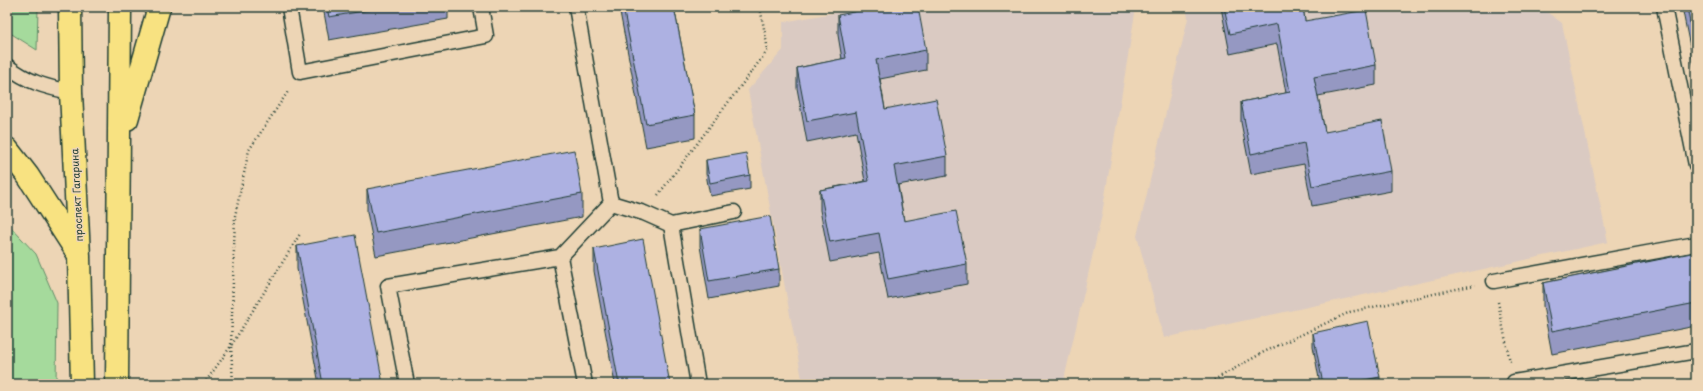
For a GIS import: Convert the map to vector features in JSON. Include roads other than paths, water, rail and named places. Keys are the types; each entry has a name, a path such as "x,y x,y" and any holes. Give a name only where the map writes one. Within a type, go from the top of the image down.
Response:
{"main road":[{"name":"проспект Гагарина","path":"70,7 71,92 79,256 82,384"},
{"path":"117,384 120,7"},
{"path":"119,145 159,7"},
{"path":"7,149 28,176 79,256"}],"lane":[{"path":"289,7 300,72 486,36 481,7"},
{"path":"576,7 611,203"},
{"path":"1664,7 1696,165"},
{"path":"7,66 24,78 52,88 71,92"},
{"path":"611,203 644,213 671,225 734,212"},
{"path":"407,384 388,286 560,257 611,203"},
{"path":"671,225 698,384"},
{"path":"1494,281 1696,244"},
{"path":"560,257 585,384"},
{"path":"1514,383 1696,351"}]}
